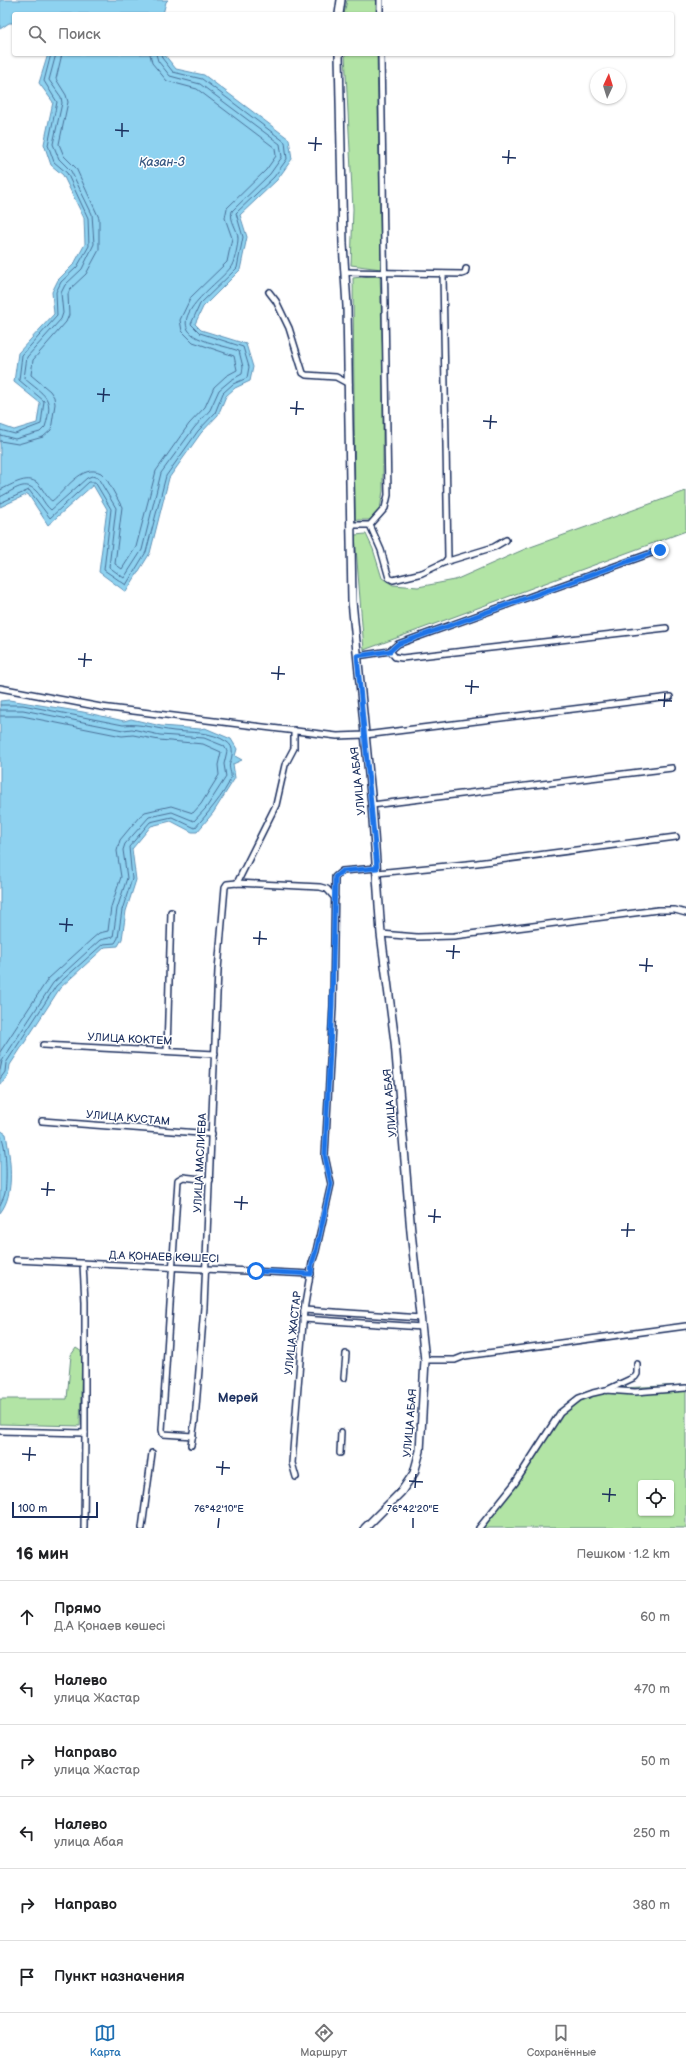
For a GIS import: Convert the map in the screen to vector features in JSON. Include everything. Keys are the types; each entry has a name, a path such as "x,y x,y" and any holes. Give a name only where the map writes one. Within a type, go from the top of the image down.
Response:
{"main road":[{"path":"339,12 341,0"},
{"name":"УЛИЦА АБАЯ","path":"339,56 338,93 349,384 352,601 372,805 381,934 395,1042 411,1232 425,1360 420,1451 414,1473 401,1492 365,1528"}],"street":[{"path":"380,0 380,12"},
{"path":"350,525 370,525 385,508 388,495 381,56"},
{"path":"345,272 462,274 465,273 466,269"},
{"path":"443,274 448,558 445,562"},
{"path":"269,292 276,301 289,328 303,373 306,375 336,377 349,384"},
{"path":"370,525 381,550 389,578 393,580 422,573 445,562 494,547 506,540"},
{"path":"357,656 390,651 398,644 660,550"},
{"path":"390,651 395,657 402,658 666,628"},
{"path":"0,688 108,708 337,736 365,735 670,697"},
{"path":"294,730 294,748 285,765 276,805 237,883 320,887 327,889 336,898"},
{"path":"372,805 672,768"},
{"path":"377,870 477,863 676,837"},
{"name":"УЛИЦА ЖАСТАР","path":"296,1477 292,1463 304,1310 312,1263 331,1184 325,1156 336,898 335,877 338,873 377,870"},
{"name":"УЛИЦА МАСЛИЕВА","path":"191,1445 193,1436 206,1270 222,908 224,892 227,884 237,883"},
{"path":"381,934 417,937 454,936 658,910 676,910 686,913"},
{"path":"167,1051 171,912"},
{"name":"УЛИЦА КОКТЕМ","path":"43,1045 215,1054"},
{"name":"УЛИЦА КУСТАМ","path":"42,1121 212,1134"},
{"path":"193,1436 163,1434 162,1430 178,1180 183,1178 210,1180"},
{"name":"Д.А ҚОНАЕВ КӨШЕСІ","path":"16,1260 311,1274"},
{"path":"83,1264 85,1302 86,1433 84,1528"},
{"path":"304,1310 421,1318"},
{"path":"303,1320 422,1327"},
{"path":"425,1360 455,1360 465,1356 686,1326"},
{"path":"344,1378 346,1354"},
{"path":"479,1528 515,1483 560,1413 579,1398 606,1390 635,1377 637,1374 637,1364"},
{"path":"606,1390 635,1392 686,1388"},
{"path":"0,1431 86,1433"},
{"path":"340,1453 341,1432"},
{"path":"142,1528 149,1486 152,1453"}],"green space":[{"path":"347,0 376,0 376,12 344,12"},
{"path":"345,56 377,56 381,269 351,265 353,209"},
{"path":"380,275 383,360 383,491 380,509 370,520 355,520 353,278"},
{"path":"686,491 686,531 364,650 355,535 366,534 373,549 382,578 393,585 418,587 455,580 525,549"},
{"path":"76,1348 82,1352 80,1426 0,1424 0,1399 67,1399 71,1355"},
{"path":"686,1385 686,1528 480,1528 508,1491 559,1415 575,1402 598,1391 620,1388"}],"water":[{"path":"0,0 168,0 164,12 12,12 12,23 9,23 0,29"},
{"name":"Қазан-3","path":"47,56 166,56 176,69 204,75 289,139 292,159 277,180 240,215 247,237 240,270 203,307 195,324 201,330 246,344 253,367 250,381 235,388 226,396 218,415 201,433 169,478 150,553 126,592 99,572 107,509 93,485 48,525 28,494 0,507 0,425 14,430 37,423 40,403 14,382 18,353 54,314 52,292 58,280 74,264 85,244 84,218 63,175 51,165 44,144 53,102 39,83"},
{"path":"9,700 83,712 124,721 131,719 161,726 200,729 205,728 231,739 237,749 235,756 242,760 233,764 235,778 213,813 197,832 192,832 171,821 151,826 132,849 136,880 126,911 122,939 118,946 105,947 60,988 10,1065 6,1078 0,1084 0,701"},
{"path":"0,1130 6,1134 10,1164 10,1185 5,1205 0,1213"}],"district":[{"name":"Мерей","path":"238,1398"}],"route":[{"path":"256,1271 311,1274 312,1263 331,1184 325,1156 336,898 335,877 342,871 377,868 357,656 390,651 398,644 660,550"}]}
